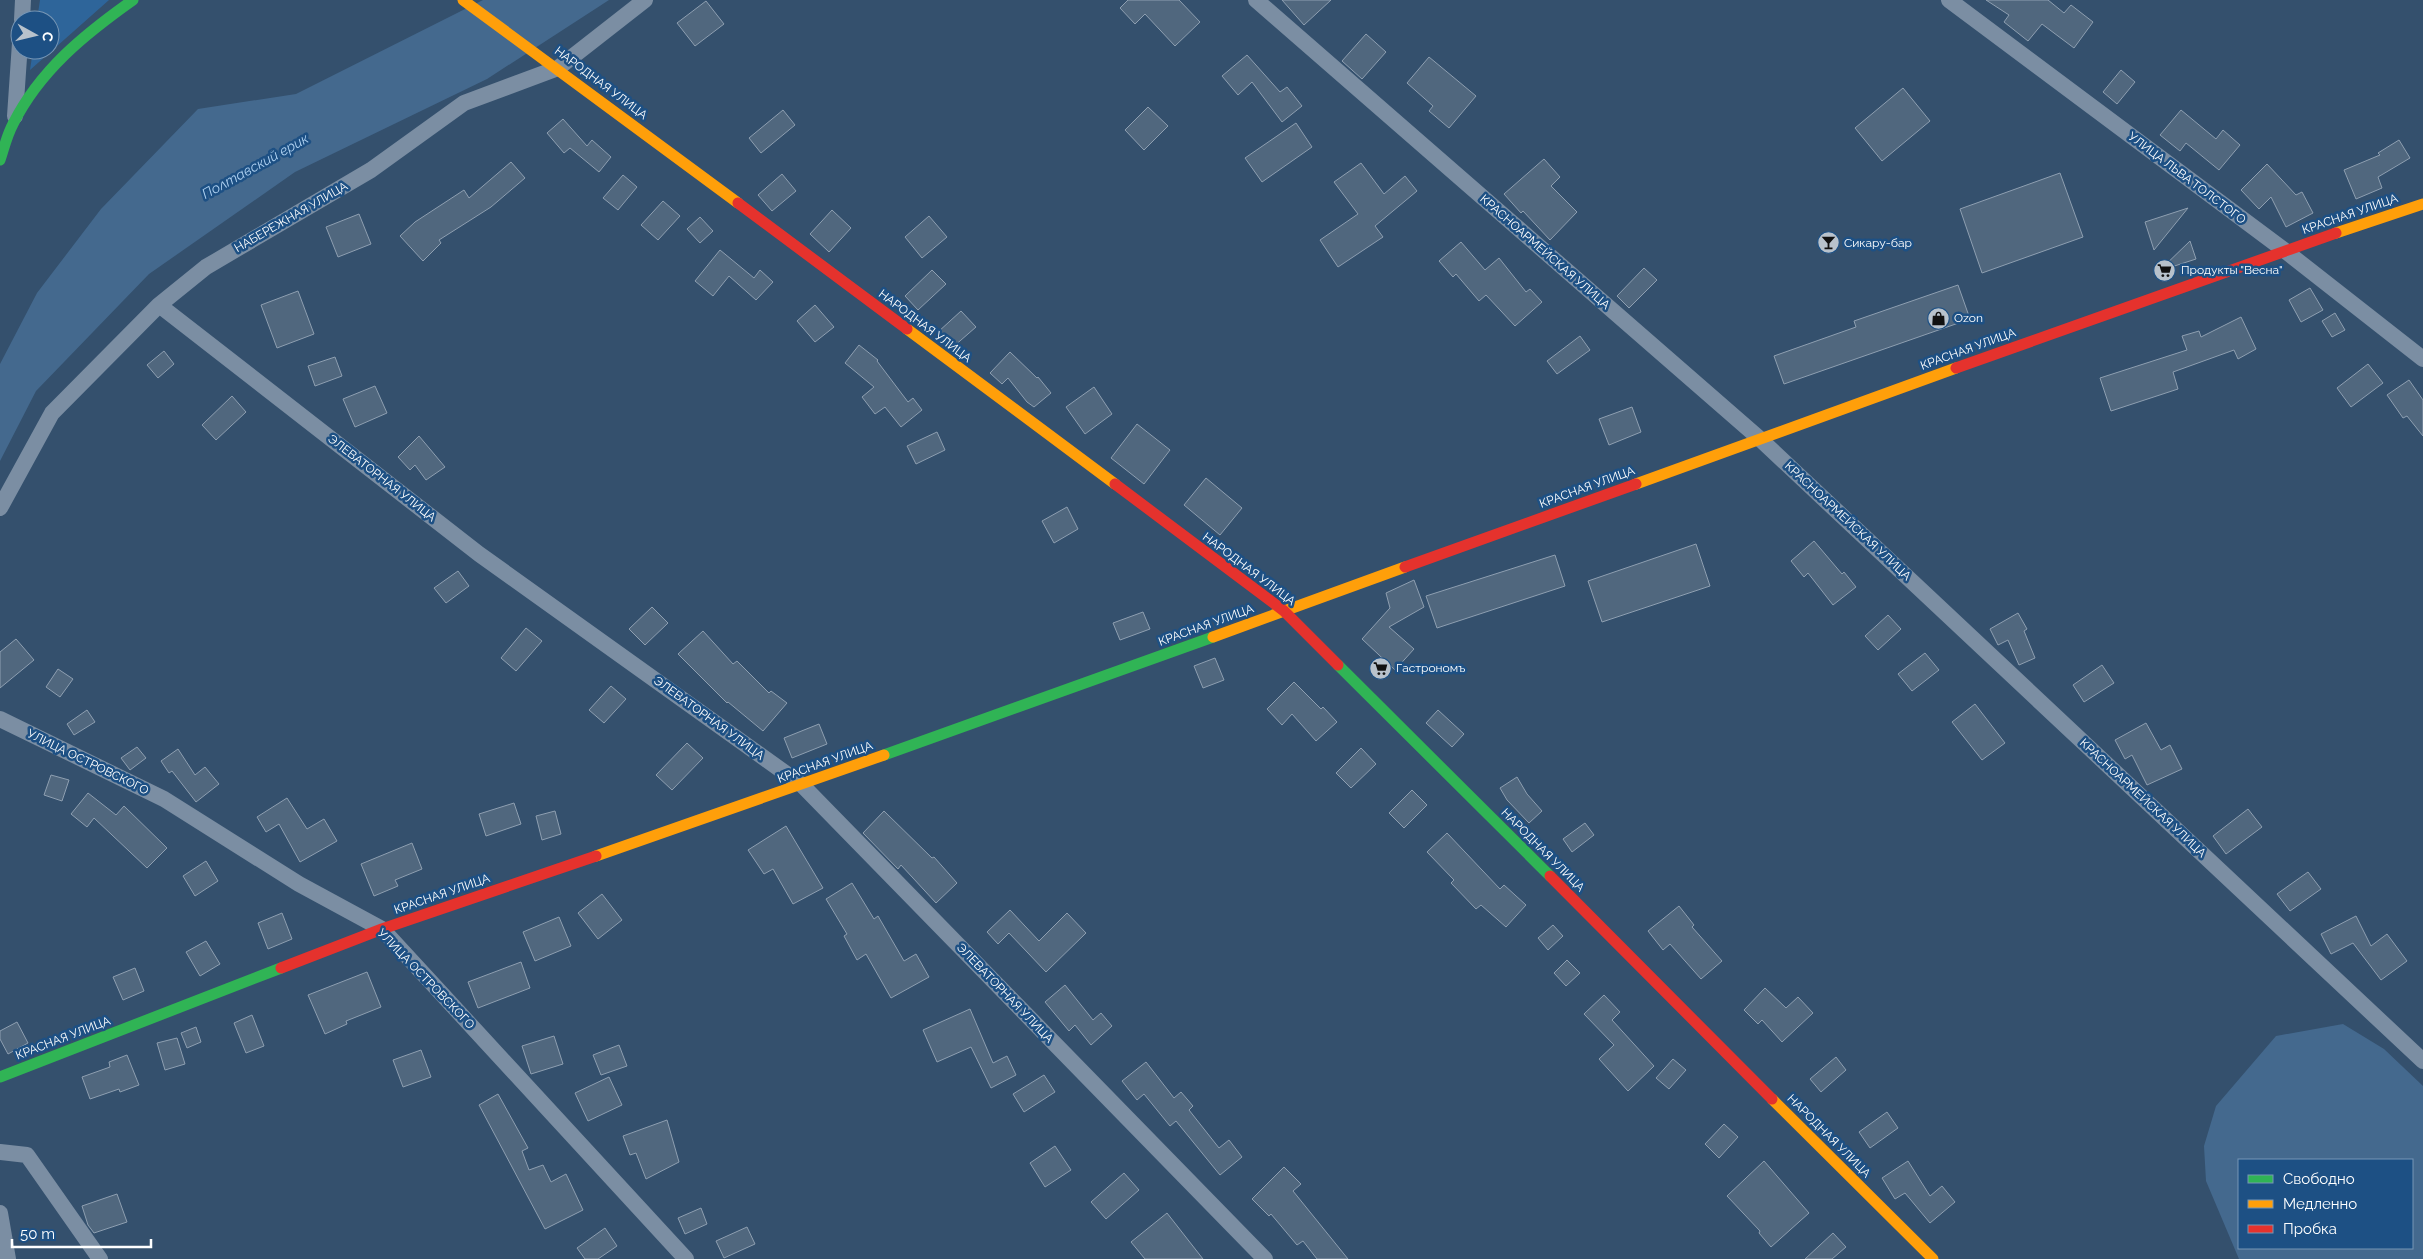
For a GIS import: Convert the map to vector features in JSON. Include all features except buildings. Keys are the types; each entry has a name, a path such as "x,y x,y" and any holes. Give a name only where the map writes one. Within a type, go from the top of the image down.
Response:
{"street":[{"path":"0,160 15,120 44,75 89,30 133,0"},
{"name":"НАРОДНАЯ УЛИЦА","path":"463,0 558,68 1284,612 1933,1259"},
{"name":"НАБЕРЕЖНАЯ УЛИЦА","path":"0,508 52,413 159,306 206,267 371,170 464,102 558,68 645,0"},
{"name":"КРАСНОАРМЕЙСКАЯ УЛИЦА","path":"1256,0 1760,438 2423,1061"},
{"name":"УЛИЦА ЛЬВА ТОЛСТОГО","path":"1949,0 2284,250 2423,359"},
{"path":"15,120 19,60"},
{"name":"КРАСНАЯ УЛИЦА","path":"0,1077 382,929 802,785 2284,250 2423,204"},
{"name":"ЭЛЕВАТОРНАЯ УЛИЦА","path":"159,306 479,554 802,785 1265,1259"},
{"name":"УЛИЦА ОСТРОВСКОГО","path":"0,719 164,799 299,884 382,929 686,1259"},
{"path":"0,1152 27,1155 100,1259"},
{"path":"0,1213 8,1259"}],"shaded area":[{"path":"40,0 109,0 60,43 60,10 38,10"},
{"path":"32,60 41,60 30,70"}],"water":[{"name":"Полтавский ерик","path":"483,0 609,0 487,79 295,172 149,274 36,391 0,461 0,364 37,293 101,209 198,109 296,94"},
{"path":"2343,1024 2384,1049 2423,1086 2423,1259 2239,1259 2206,1181 2204,1146 2216,1106 2276,1036"}],"traffic: fast":[{"path":"0,160 13,124 36,87 50,70 81,40 133,0"},
{"path":"884,755 1213,637"},
{"path":"1338,665 1550,876"},
{"path":"0,1077 281,968"}],"traffic: slow":[{"path":"463,0 738,203"},
{"path":"2336,233 2423,204"},
{"path":"907,329 1115,484"},
{"path":"1636,484 1956,368"},
{"path":"1213,637 1405,567"},
{"path":"596,856 884,755"},
{"path":"1772,1099 1933,1259"}],"traffic: jam":[{"path":"738,203 907,329"},
{"path":"1956,368 2336,233"},
{"path":"1115,484 1284,611 1338,665"},
{"path":"1405,567 1636,484"},
{"path":"281,968 382,929 596,856"},
{"path":"1550,876 1772,1099"}],"place":[{"name":"Сикару-бар","path":"1828,243"},
{"name":"Продукты \"Весна\"","path":"2165,270"},
{"name":"Ozon","path":"1938,318"},
{"name":"Гастрономъ","path":"1380,668"}]}
